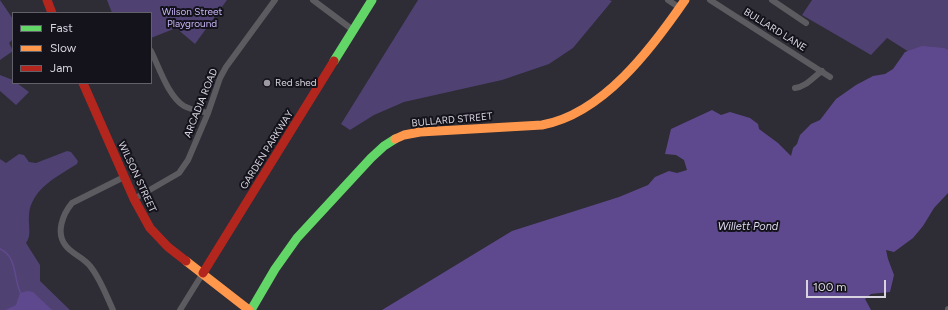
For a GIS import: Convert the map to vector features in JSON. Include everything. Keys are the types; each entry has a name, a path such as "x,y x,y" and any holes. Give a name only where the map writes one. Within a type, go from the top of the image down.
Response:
{"street":[{"path":"47,0 52,12"},
{"name":"ARCADIA ROAD","path":"134,199 179,173 188,160 208,113 220,78 226,67 275,0"},
{"path":"313,0 353,30"},
{"name":"GARDEN PARKWAY","path":"180,310 372,0"},
{"path":"668,0 680,8"},
{"name":"BULLARD STREET","path":"250,310 291,246 360,169 387,144 400,137 422,132 552,123 576,114 596,101 626,73 660,34 685,0"},
{"name":"BULLARD LANE","path":"710,0 830,76"},
{"path":"772,0 806,23"},
{"path":"152,53 168,85 179,102 185,107 208,113"},
{"path":"795,88 799,88 810,82 815,76 822,72"},
{"name":"WILSON STREET","path":"83,84 134,199 150,228 161,241 250,310"},
{"path":"113,310 91,266 66,246 61,238 60,231 62,220 67,209 72,203 124,177"}],"green space":[{"path":"0,0 12,18 12,40 9,43 12,52 0,60"},
{"name":"Wilson Street Playground","path":"107,0 227,0 195,44 176,28 152,38 152,12 112,12"},
{"path":"418,0 612,1 573,48 549,64 502,80 404,102 374,115 350,130 341,124"},
{"path":"812,0 948,0 948,54 909,52 887,38 871,55 802,15"},
{"path":"0,75 12,80 12,84 18,84 29,92 16,105 0,91"},
{"path":"67,151 71,152 78,161 77,164 47,184 35,198 29,215 29,237 26,243 40,265 40,281 70,310 0,310 0,159 6,163 19,154 24,155 29,162 36,163"}],"water":[{"name":"Willett Pond","path":"922,46 944,48 948,50 948,193 934,208 923,226 913,238 894,252 886,250 894,275 890,292 871,294 865,299 871,310 382,310 512,231 619,197 648,185 655,177 669,171 677,173 687,170 684,160 676,155 665,154 671,129 712,110 721,115 730,112 750,118 758,124 759,129 778,143 791,156 793,148 797,144 800,135 811,124 820,120 836,99 856,85 873,76 885,74 893,69 905,52"},
{"path":"28,291 33,292 52,310 5,310 16,305 20,293"}],"waterway":[{"path":"0,249 10,257 21,294"}],"traffic: fast":[{"path":"334,61 372,0"},
{"path":"251,310 275,269 297,238 371,158 384,146 395,139"}],"traffic: slow":[{"path":"395,139 404,135 420,132 542,125 564,118 585,108 605,93 641,58 685,0"},
{"path":"186,261 249,310"}],"traffic: jam":[{"path":"47,0 52,12"},
{"path":"203,273 334,61"},
{"path":"83,84 134,199 150,228 168,247 186,261"}],"place":[{"name":"Red shed","path":"267,83"}]}
